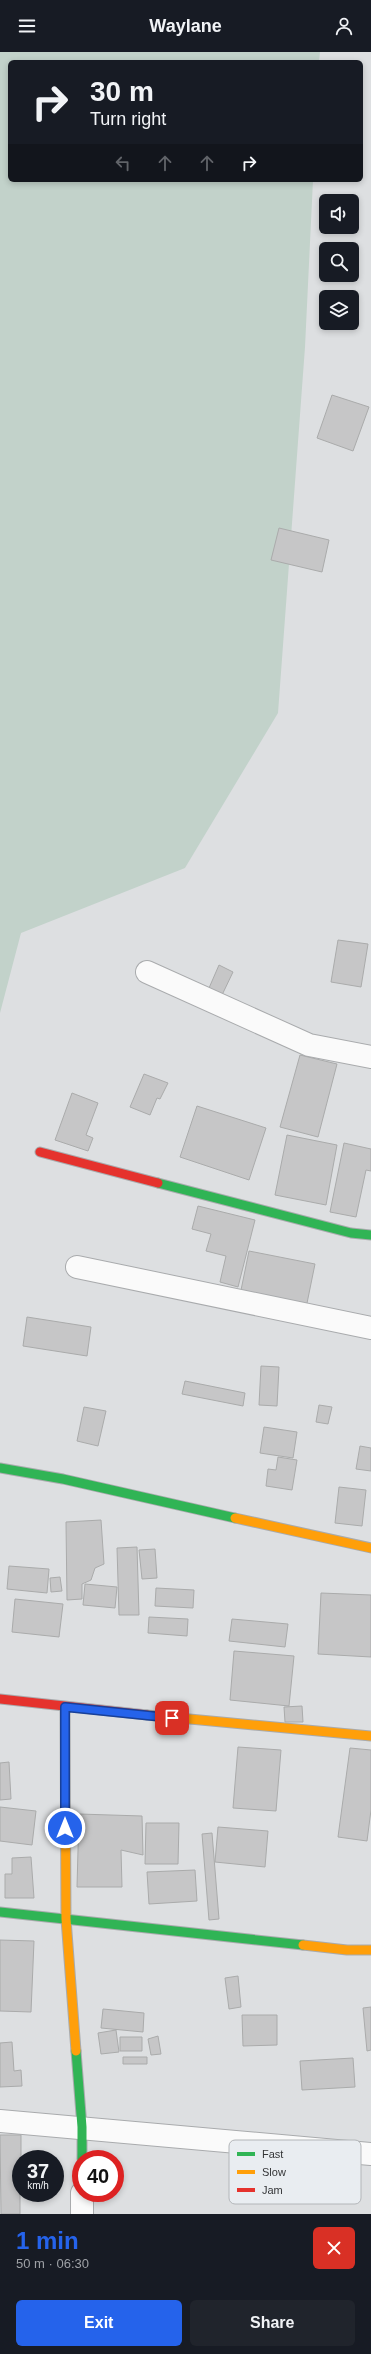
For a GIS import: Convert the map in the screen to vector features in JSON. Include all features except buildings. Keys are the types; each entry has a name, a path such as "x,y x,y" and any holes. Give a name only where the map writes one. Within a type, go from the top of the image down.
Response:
{"street":[{"path":"147,972 309,1046 371,1057"},
{"path":"40,1152 351,1233 371,1235"},
{"path":"77,1268 371,1328"},
{"path":"0,1468 63,1478 371,1548"},
{"path":"0,1699 65,1707 371,1736"},
{"path":"65,1707 66,1919 82,2127 82,2150"},
{"path":"0,1912 347,1950 371,1950"},
{"path":"0,2121 229,2141"},
{"path":"361,2153 371,2154"},
{"path":"82,2202 82,2214"}],"shaded area":[{"path":"0,52 320,52 319,60 8,60 8,182 313,182 305,347 278,713 185,868 21,933 0,1013"}],"traffic: fast":[{"path":"158,1183 351,1233 371,1235"},
{"path":"0,1468 63,1479 235,1518"},
{"path":"0,1912 303,1945"},
{"path":"76,2051 82,2127 82,2150"}],"traffic: slow":[{"path":"235,1518 371,1548"},
{"path":"65,1707 66,1919 76,2051"},
{"path":"147,1715 371,1736"},
{"path":"303,1945 347,1950 371,1950"}],"traffic: jam":[{"path":"40,1152 158,1183"},
{"path":"0,1699 147,1715"}],"route":[{"path":"65,1828 65,1707 172,1718"}]}
